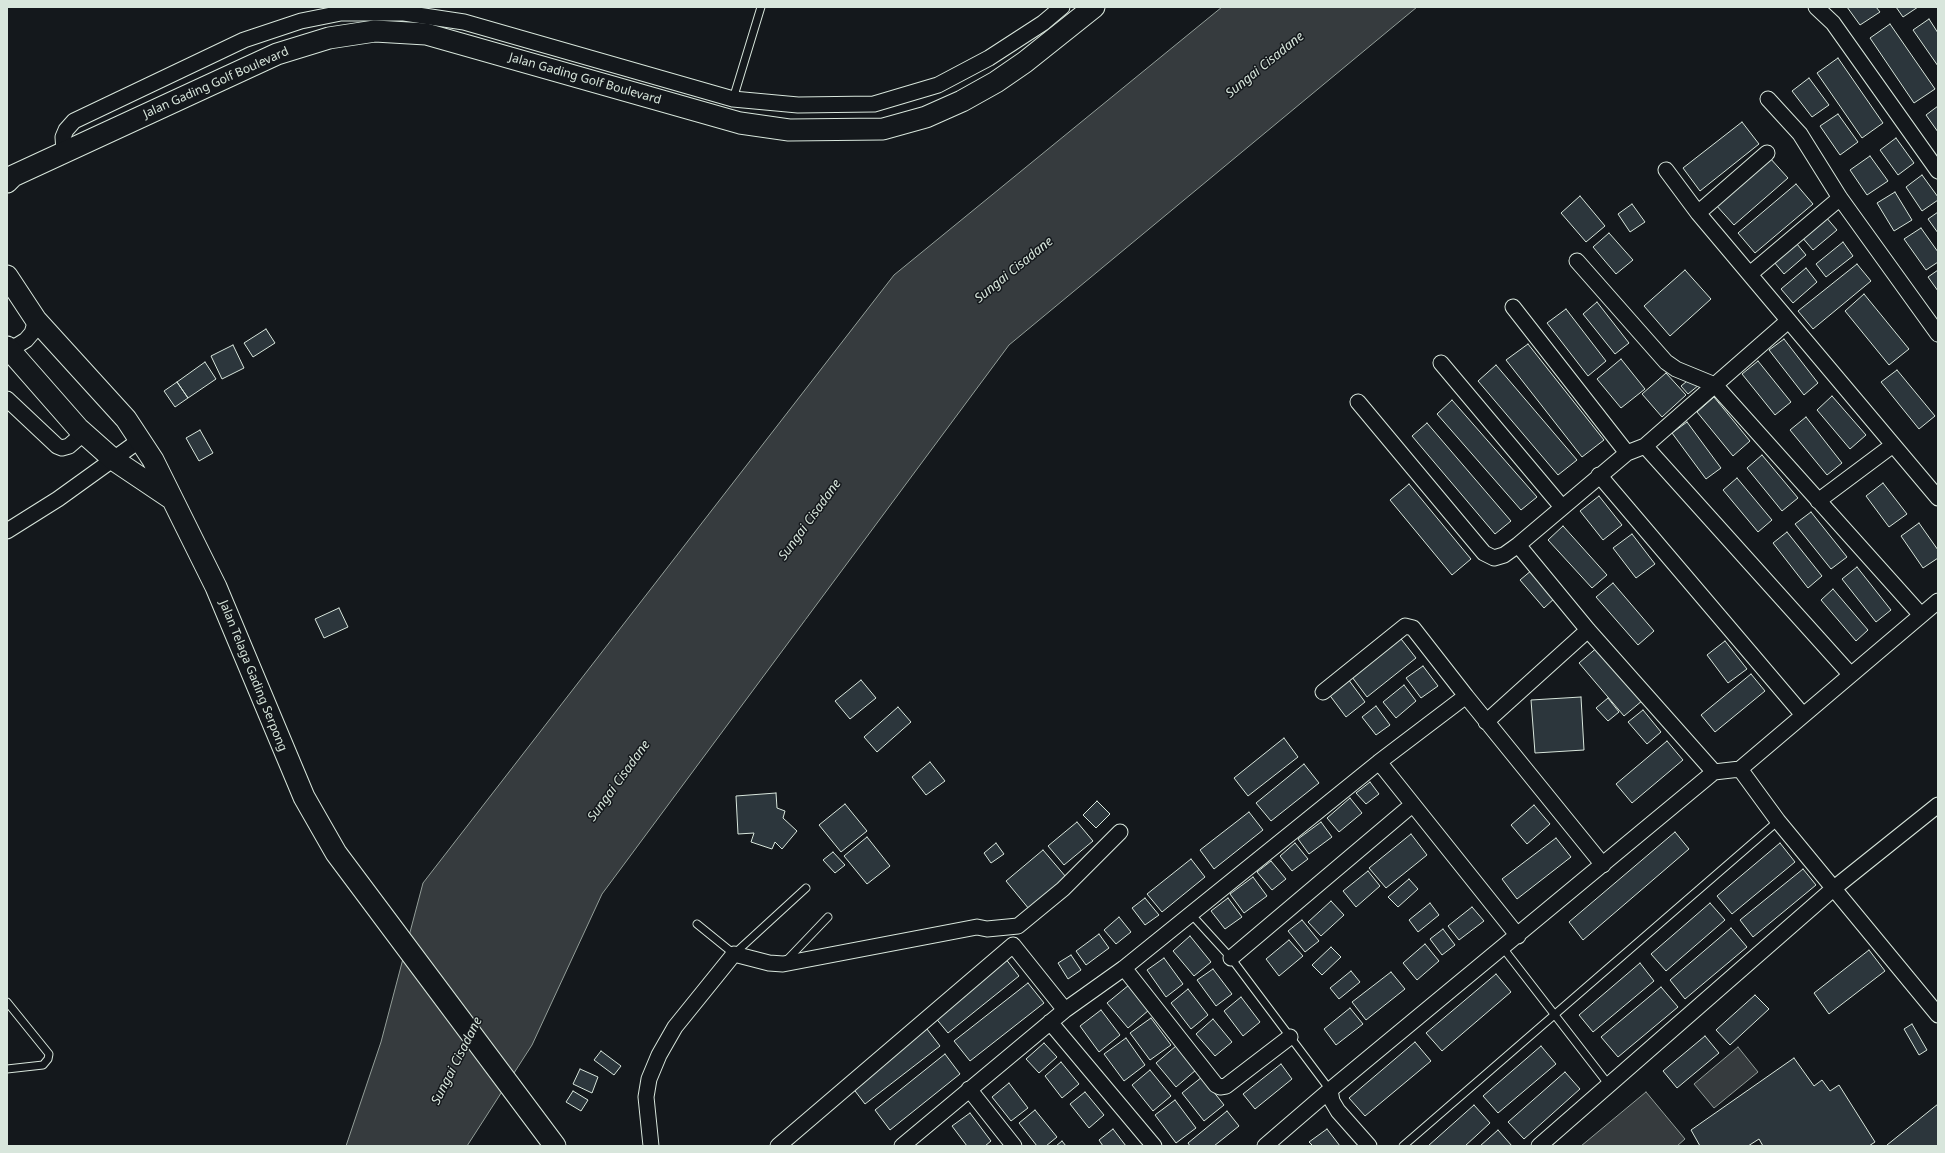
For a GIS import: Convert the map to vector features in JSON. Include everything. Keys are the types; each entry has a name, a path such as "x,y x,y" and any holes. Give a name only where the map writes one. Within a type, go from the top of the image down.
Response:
{"main road":[{"name":"Jalan Gading Golf Boulevard","path":"9,178 277,54 329,38 375,31 426,34 740,123 789,130 883,129 926,117 996,82 1025,62 1094,7"},
{"name":"Jalan Telaga Gading Serpong","path":"7,276 36,320 126,419 153,460 216,586 304,797 336,853 555,1146"},
{"name":"Jalan Telaga Gading Serpong","path":"7,348 84,433 114,460 172,499"}],"street":[{"name":"Jalan Gading Golf Boulevard","path":"64,152 63,137 66,130 74,121 244,40 301,21 340,13 404,13 464,22 733,99 798,105 874,104 938,85 989,58 1043,23 1062,7"},
{"path":"1816,7 1833,23 1938,171"},
{"path":"1768,99 1800,134 1840,198 1938,334"},
{"path":"1698,213 1767,153"},
{"path":"1666,170 1698,213 1938,498"},
{"path":"1750,274 1840,198"},
{"path":"1577,261 1666,362 1676,369 1715,385 1921,615"},
{"path":"1513,307 1627,453"},
{"path":"7,348 18,345 26,340 32,333 36,320"},
{"path":"1358,402 1484,553 1494,558 1504,555 1518,545 1599,475 1627,453 1645,446 1788,321"},
{"path":"1441,363 1562,507"},
{"path":"7,399 57,446 62,448 69,446 84,433"},
{"path":"7,531 58,499 140,440"},
{"path":"1818,501 1893,445"},
{"path":"1645,446 1850,674"},
{"path":"1599,475 1803,715"},
{"path":"1518,545 1588,630 1714,772"},
{"path":"1265,1146 1330,1090 1518,936 1714,772 1740,769 1850,674 1938,601"},
{"path":"1323,692 1405,626 1412,628 1486,722 1603,865"},
{"path":"1486,722 1588,630"},
{"path":"902,1146 1065,1010 1124,968 1378,762 1466,696"},
{"path":"1378,762 1518,936"},
{"path":"1740,769 1778,822 1938,1015"},
{"path":"1232,958 1412,805"},
{"path":"1539,1146 1833,889 1938,805"},
{"path":"654,1142 646,1097 649,1079 675,1027 734,954 769,963 783,964 977,927 987,929 1018,926 1063,889 1120,832"},
{"path":"778,1146 1013,945 1065,1010"},
{"path":"1124,968 1216,1084 1220,1087 1226,1086 1290,1037"},
{"path":"1050,1022 1154,1146"},
{"path":"969,1089 1014,1146"},
{"path":"1330,1090 1332,1101 1338,1111 1369,1146"}],"lane":[{"path":"733,99 761,7"},
{"path":"1403,1146 1778,822"},
{"path":"697,924 734,954 806,888"},
{"path":"1190,913 1232,958 1330,1090"},
{"path":"783,964 828,917"},
{"path":"1503,948 1609,1085"},
{"path":"7,1002 49,1054 48,1059 43,1065 7,1069"}],"water":[{"name":"Sungai Cisadane","path":"1222,7 1417,7 1009,345 602,894 532,1045 467,1146 346,1146 381,1042 423,883 894,275"},
{"path":"1738,1047 1758,1072 1714,1108 1694,1084"},
{"path":"1646,1092 1685,1139 1677,1146 1581,1146"}],"building":[{"path":"1847,7 1876,7 1880,12 1860,25"},
{"path":"1896,7 1918,7 1903,17"},
{"path":"1929,19 1938,33 1938,66 1913,30"},
{"path":"1890,24 1935,89 1914,103 1870,38"},
{"path":"1838,58 1883,123 1862,138 1817,73"},
{"path":"1809,78 1829,105 1812,117 1792,91"},
{"path":"1938,106 1938,132 1926,115"},
{"path":"1838,114 1858,142 1840,155 1820,126"},
{"path":"1742,122 1759,144 1700,191 1683,168"},
{"path":"1896,138 1914,163 1898,175 1880,150"},
{"path":"1870,156 1888,181 1867,195 1850,170"},
{"path":"1769,157 1788,178 1734,225 1715,204"},
{"path":"1922,175 1938,197 1938,200 1922,211 1906,187"},
{"path":"1796,184 1813,204 1755,253 1738,233"},
{"path":"1895,192 1912,220 1894,231 1877,203"},
{"path":"1580,196 1605,226 1586,242 1561,213"},
{"path":"1632,204 1645,222 1630,232 1618,214"},
{"path":"1938,212 1938,233 1928,219"},
{"path":"1825,216 1837,230 1813,250 1801,236"},
{"path":"1921,228 1938,252 1938,262 1926,270 1904,239"},
{"path":"1609,233 1633,260 1616,274 1593,247"},
{"path":"1843,242 1853,256 1826,277 1816,264"},
{"path":"1797,244 1806,255 1784,274 1774,262"},
{"path":"1857,264 1871,281 1813,329 1798,311"},
{"path":"1806,268 1817,282 1793,303 1781,289"},
{"path":"1685,270 1711,299 1670,336 1644,306"},
{"path":"1938,270 1938,291 1928,277"},
{"path":"1864,294 1909,349 1889,365 1845,311"},
{"path":"1597,302 1629,343 1615,354 1583,314"},
{"path":"1566,309 1606,361 1588,376 1547,323"},
{"path":"266,329 275,343 253,357 244,343"},
{"path":"1784,339 1818,383 1804,395 1769,350"},
{"path":"1528,344 1604,440 1582,457 1506,360"},
{"path":"233,345 244,368 222,379 211,356"},
{"path":"1621,359 1645,389 1621,408 1597,379"},
{"path":"1758,361 1791,402 1775,415 1742,374"},
{"path":"205,362 216,379 188,398 177,382"},
{"path":"1496,365 1577,460 1558,475 1478,381"},
{"path":"1897,370 1935,416 1919,429 1881,382"},
{"path":"1666,373 1686,395 1662,417 1642,394"},
{"path":"1692,377 1699,385 1688,394 1681,386"},
{"path":"177,382 188,398 175,407 164,391"},
{"path":"1832,396 1866,435 1850,449 1817,410"},
{"path":"1714,397 1750,441 1733,456 1697,412"},
{"path":"1452,400 1537,497 1521,510 1437,414"},
{"path":"1806,417 1842,463 1827,475 1790,430"},
{"path":"1687,422 1721,468 1706,479 1672,433"},
{"path":"1427,423 1511,521 1495,534 1412,436"},
{"path":"200,430 213,453 199,461 186,438"},
{"path":"1762,455 1798,498 1782,511 1747,468"},
{"path":"1737,478 1772,520 1758,532 1723,490"},
{"path":"1883,483 1907,514 1889,527 1866,496"},
{"path":"1409,484 1471,559 1452,575 1390,500"},
{"path":"1599,496 1622,525 1603,540 1580,511"},
{"path":"1811,512 1847,557 1831,569 1795,524"},
{"path":"1919,523 1938,550 1938,558 1923,568 1901,536"},
{"path":"1563,526 1607,575 1592,588 1548,540"},
{"path":"1787,532 1822,576 1808,588 1773,543"},
{"path":"1632,534 1655,564 1636,578 1613,548"},
{"path":"1857,567 1891,610 1876,622 1842,579"},
{"path":"1532,570 1556,597 1544,608 1520,580"},
{"path":"1613,583 1654,631 1638,645 1596,597"},
{"path":"1833,589 1868,630 1856,641 1821,600"},
{"path":"339,608 348,627 324,638 315,619"},
{"path":"1398,635 1416,658 1367,697 1349,673"},
{"path":"1725,641 1747,669 1728,683 1707,655"},
{"path":"1599,646 1643,700 1624,716 1579,663"},
{"path":"1423,666 1438,686 1421,698 1406,678"},
{"path":"1751,674 1765,691 1715,732 1701,715"},
{"path":"1348,679 1365,702 1346,717 1328,693"},
{"path":"861,680 876,698 850,719 835,701"},
{"path":"1404,685 1416,701 1396,718 1383,702"},
{"path":"1581,697 1584,750 1535,753 1531,700"},
{"path":"1608,698 1619,712 1608,721 1596,708"},
{"path":"1376,706 1390,725 1376,735 1362,717"},
{"path":"898,707 911,722 877,752 864,737"},
{"path":"1643,710 1661,732 1647,744 1628,722"},
{"path":"1284,738 1298,757 1248,796 1234,778"},
{"path":"1667,741 1683,760 1632,803 1616,784"},
{"path":"930,762 945,781 926,795 912,777"},
{"path":"1304,764 1319,783 1271,821 1256,803"},
{"path":"1370,782 1379,794 1366,804 1356,793"},
{"path":"776,793 777,808 785,811 783,818 797,831 782,849 775,842 772,849 751,842 754,833 738,834 736,796"},
{"path":"1350,798 1362,813 1339,832 1327,818"},
{"path":"1097,801 1110,814 1096,828 1083,815"},
{"path":"845,804 867,831 841,852 819,825"},
{"path":"1534,805 1550,824 1527,844 1511,825"},
{"path":"1249,812 1263,830 1214,869 1200,850"},
{"path":"1077,822 1093,841 1064,865 1048,846"},
{"path":"1321,822 1332,837 1309,854 1298,839"},
{"path":"1675,832 1689,849 1583,940 1569,922"},
{"path":"1411,834 1427,855 1386,888 1369,868"},
{"path":"867,837 890,866 867,884 844,856"},
{"path":"1556,838 1571,857 1517,899 1502,879"},
{"path":"996,843 1004,854 991,863 984,853"},
{"path":"1295,843 1308,859 1292,871 1280,856"},
{"path":"1780,843 1795,862 1732,914 1717,896"},
{"path":"1043,850 1066,877 1029,909 1006,881"},
{"path":"833,852 845,865 835,873 823,860"},
{"path":"1191,859 1205,877 1162,912 1147,894"},
{"path":"1271,861 1286,879 1272,890 1257,872"},
{"path":"1803,869 1816,885 1753,937 1740,920"},
{"path":"1368,871 1380,886 1356,907 1343,891"},
{"path":"1253,877 1267,896 1244,913 1230,894"},
{"path":"1409,879 1418,889 1398,907 1388,897"},
{"path":"1145,898 1159,915 1145,925 1132,908"},
{"path":"1228,898 1242,917 1225,929 1211,911"},
{"path":"1331,901 1344,915 1321,936 1308,922"},
{"path":"1430,903 1439,915 1418,932 1409,920"},
{"path":"1710,903 1725,920 1666,971 1651,954"},
{"path":"1472,907 1484,921 1459,940 1448,926"},
{"path":"1119,917 1131,932 1116,944 1104,930"},
{"path":"1302,920 1319,941 1305,952 1288,931"},
{"path":"1731,928 1747,947 1685,999 1670,980"},
{"path":"1443,929 1455,945 1442,955 1430,939"},
{"path":"1099,934 1109,948 1086,965 1076,951"},
{"path":"1190,936 1211,962 1194,976 1173,951"},
{"path":"1289,940 1303,956 1279,976 1266,959"},
{"path":"1425,944 1439,961 1417,980 1403,963"},
{"path":"1331,947 1341,957 1322,975 1312,965"},
{"path":"1869,950 1885,971 1829,1014 1814,993"},
{"path":"1071,955 1081,970 1068,979 1058,963"},
{"path":"1005,958 1019,976 948,1033 934,1016"},
{"path":"1164,958 1183,984 1166,997 1147,970"},
{"path":"1640,963 1654,981 1593,1032 1579,1015"},
{"path":"1213,969 1232,994 1216,1006 1197,980"},
{"path":"1351,971 1360,982 1339,999 1330,988"},
{"path":"1391,972 1405,989 1366,1020 1352,1002"},
{"path":"1496,974 1511,992 1442,1051 1426,1033"},
{"path":"1028,983 1044,1003 970,1061 954,1041"},
{"path":"1129,985 1149,1010 1128,1028 1107,1003"},
{"path":"1661,987 1678,1007 1618,1057 1601,1037"},
{"path":"1188,989 1208,1015 1191,1029 1171,1003"},
{"path":"1755,995 1769,1009 1730,1045 1716,1030"},
{"path":"1241,997 1260,1022 1243,1036 1224,1011"},
{"path":"1350,1008 1363,1024 1336,1045 1324,1029"},
{"path":"1101,1010 1120,1035 1099,1052 1080,1026"},
{"path":"1151,1018 1171,1045 1150,1060 1130,1033"},
{"path":"1213,1019 1232,1042 1215,1056 1196,1034"},
{"path":"1912,1024 1927,1050 1919,1055 1904,1029"},
{"path":"927,1029 940,1046 865,1104 852,1087"},
{"path":"1705,1036 1719,1053 1677,1088 1663,1071"},
{"path":"1126,1038 1145,1065 1124,1081 1104,1054"},
{"path":"1415,1042 1431,1061 1365,1116 1349,1098"},
{"path":"1044,1043 1057,1057 1039,1073 1026,1059"},
{"path":"1176,1046 1196,1070 1176,1087 1156,1063"},
{"path":"1541,1046 1556,1064 1498,1113 1483,1096"},
{"path":"601,1051 621,1066 614,1075 594,1060"},
{"path":"945,1054 960,1074 890,1130 875,1110"},
{"path":"1794,1058 1814,1086 1822,1080 1830,1091 1839,1085 1875,1142 1869,1146 1763,1146 1759,1139 1748,1146 1700,1146 1691,1130"},
{"path":"1061,1062 1079,1084 1062,1098 1045,1076"},
{"path":"1281,1064 1292,1079 1255,1109 1243,1094"},
{"path":"580,1069 598,1077 592,1093 573,1084"},
{"path":"1150,1070 1171,1096 1153,1111 1132,1085"},
{"path":"1565,1072 1580,1089 1524,1139 1508,1122"},
{"path":"1202,1077 1224,1105 1204,1121 1182,1093"},
{"path":"1009,1083 1028,1108 1011,1121 992,1097"},
{"path":"573,1091 588,1100 581,1111 566,1102"},
{"path":"1085,1092 1104,1115 1089,1128 1070,1104"},
{"path":"1175,1100 1196,1128 1176,1143 1155,1115"},
{"path":"1938,1104 1938,1146 1887,1145"},
{"path":"1474,1105 1490,1123 1465,1146 1428,1146"},
{"path":"1035,1110 1057,1137 1046,1146 1037,1146 1019,1123"},
{"path":"1227,1111 1239,1126 1214,1146 1190,1146 1188,1143"},
{"path":"970,1113 991,1141 985,1146 967,1146 952,1126"},
{"path":"1113,1129 1126,1146 1103,1146 1099,1140"},
{"path":"1327,1129 1340,1146 1313,1146 1309,1142"},
{"path":"1498,1130 1512,1146 1480,1146"},
{"path":"1062,1141 1066,1146 1056,1146"}]}
